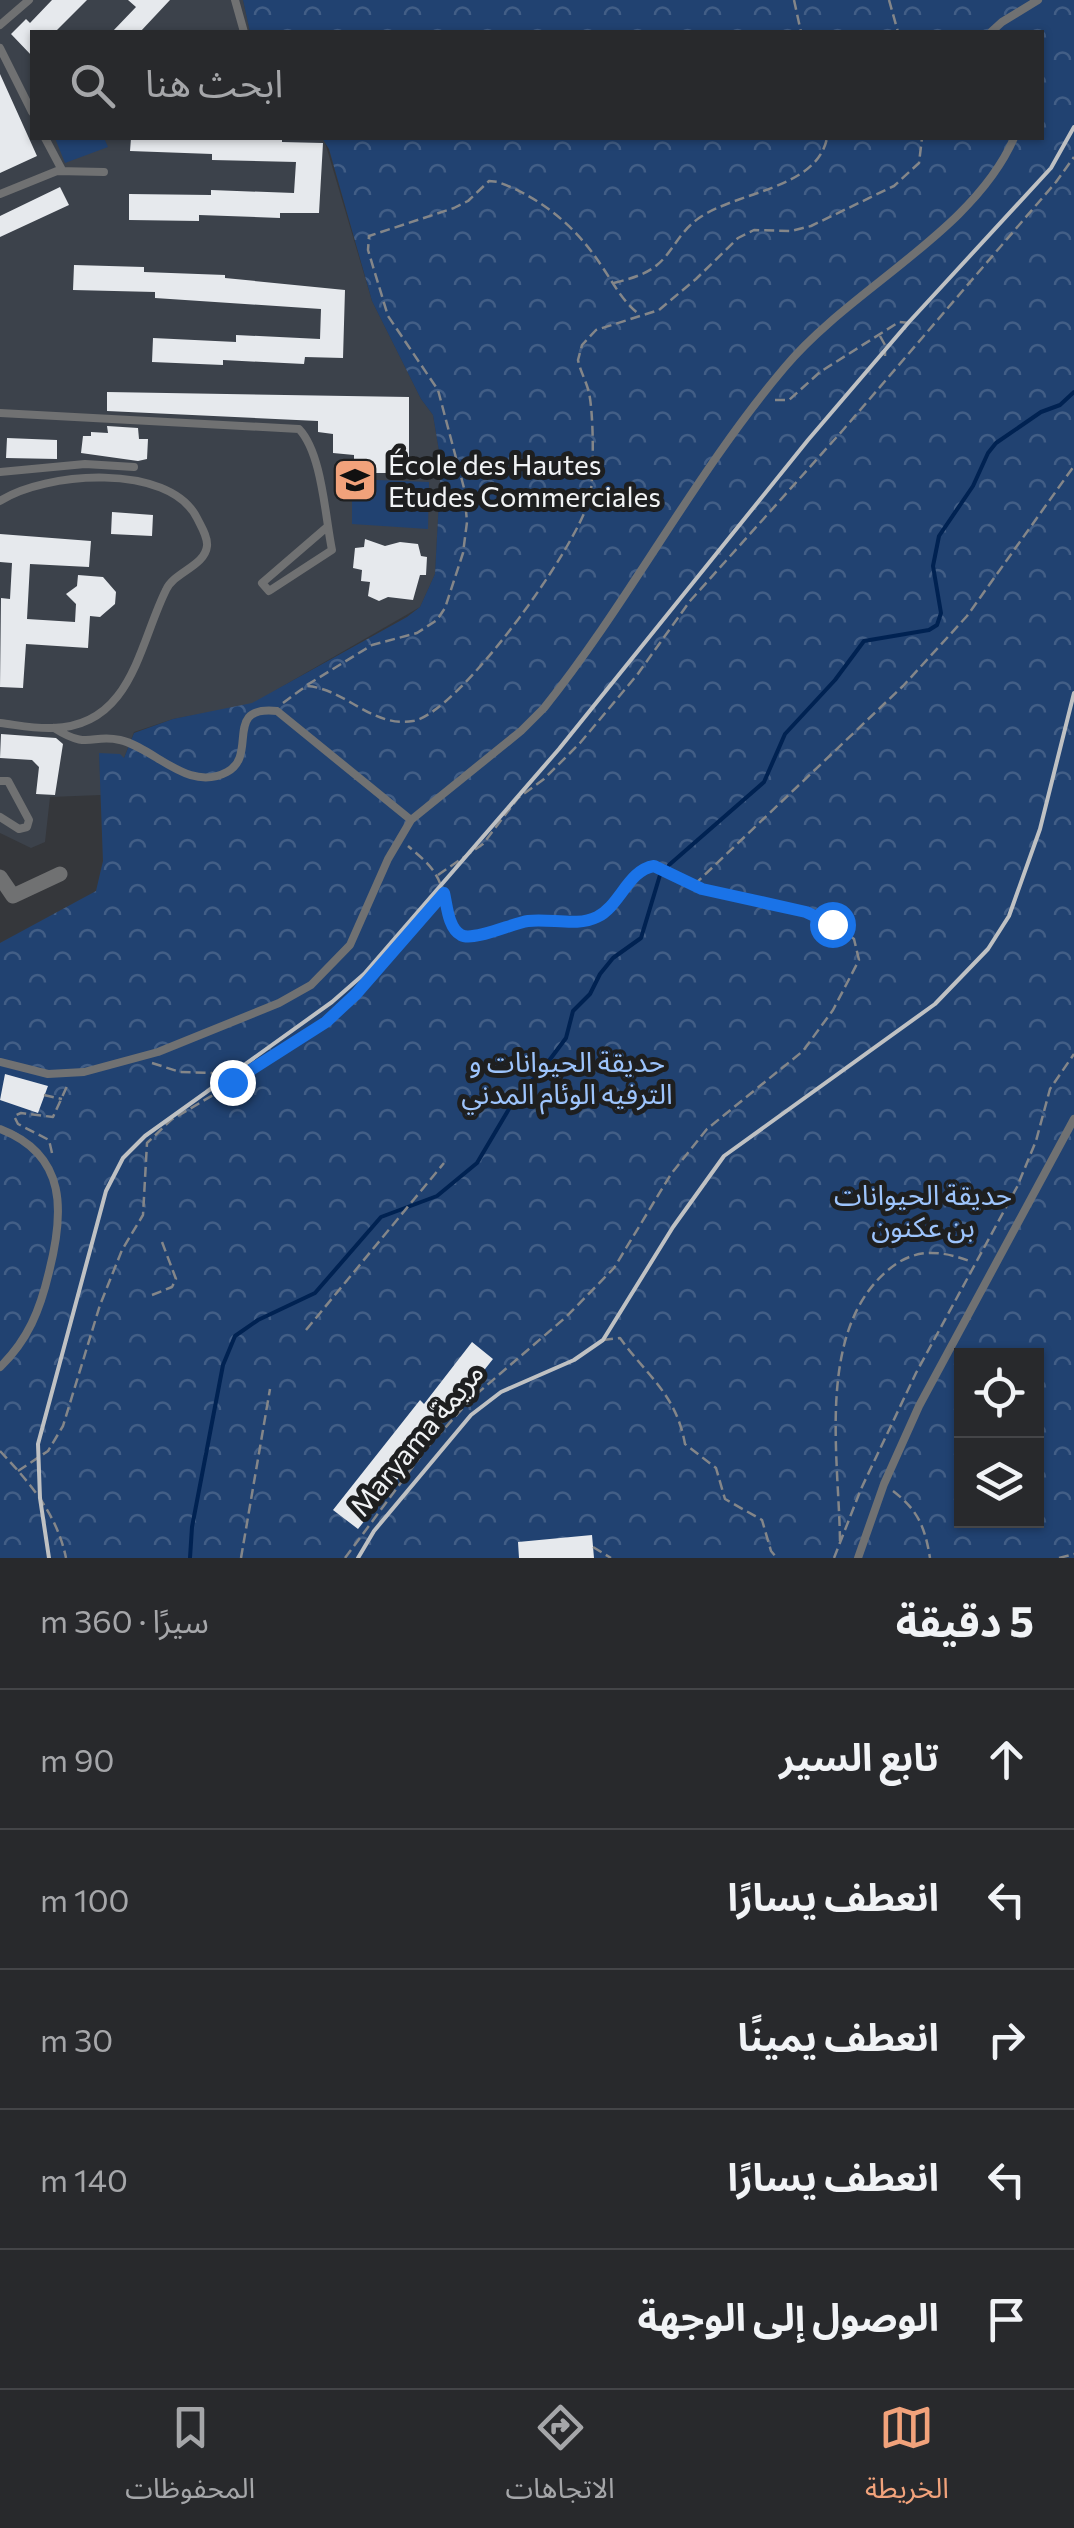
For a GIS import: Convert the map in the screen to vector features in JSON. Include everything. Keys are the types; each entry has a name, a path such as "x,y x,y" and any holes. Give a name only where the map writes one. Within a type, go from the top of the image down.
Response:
{"street":[{"path":"0,877 13,896 60,874"}],"lane":[{"path":"0,25 28,0"},
{"path":"235,0 243,30"},
{"path":"993,30 1038,0"},
{"path":"0,48 30,108"},
{"path":"46,140 62,170"},
{"path":"0,1062 48,1074 73,1074 142,1056 279,1003 329,970 357,934 399,838 412,820 544,708 762,394 813,334 962,209 1013,140"},
{"path":"0,194 62,170 104,172"},
{"path":"0,413 298,429 307,437 315,462 328,527 332,550 269,591 262,582 328,527"},
{"path":"0,472 85,464 134,467"},
{"path":"0,501 60,480 152,482 182,498 206,536 203,557 167,586 123,692 112,705 88,719 54,728 0,723"},
{"path":"54,728 83,742 120,740 183,772 209,777 228,772 240,760 242,729 248,717 266,710 277,711 412,820"},
{"path":"0,781 8,782 30,820 27,827 18,829 0,818"},
{"path":"858,1558 884,1484 919,1406 1074,1119"},
{"path":"0,1129 21,1138 38,1154 58,1192 60,1211 60,1232 33,1324 16,1352 0,1367"}],"path":[{"path":"794,0 801,30"},
{"path":"889,0 897,30"},
{"path":"612,283 656,266 677,238 702,216 731,200 804,174 821,155 826,140"},
{"path":"306,686 321,688 392,722 428,717 508,633 576,533 590,495 592,473 590,395 579,352 596,330 652,313 670,303 748,232 802,230 894,186 919,163 922,140"},
{"path":"437,876 482,844 518,798 580,743 638,675 690,601 843,430 1074,156"},
{"path":"277,711 294,692 372,646 416,632 437,620 445,608 463,553 467,522 464,488 438,390 388,316 368,250 369,236 454,208 489,182 498,182 568,223 626,304 640,315"},
{"path":"762,394 778,402 789,400 820,372 904,320 911,323"},
{"path":"879,335 885,345 884,356"},
{"path":"693,886 902,686 968,616 1074,466"},
{"path":"18,1470 48,1451 63,1426 100,1305 122,1250 143,1215 147,1143 172,1120 312,1032 356,994 444,893 437,876 399,838"},
{"name":"Maryama مريمة","path":"345,1558 426,1450 472,1398 566,1317 614,1268 672,1174 707,1129 803,1052 833,1010 858,960 854,939 806,912 693,886 648,866 594,919 531,920 466,937 454,928 444,893"},
{"path":"834,1558 861,1488 916,1373 1017,1188 1036,1141 1050,1089 1074,1054"},
{"path":"142,1056 167,1070 244,1074"},
{"path":"52,1154 49,1140 18,1124 14,1116 20,1112 50,1118 56,1114 73,1074"},
{"path":"44,1095 62,1099"},
{"path":"306,1330 444,1162"},
{"path":"152,1295 172,1286 176,1279 162,1242"},
{"path":"840,1543 838,1388 845,1339 856,1311 874,1282 910,1256 946,1252 975,1264"},
{"path":"603,1340 620,1338 660,1384 680,1416 685,1444 716,1468 725,1498 762,1520 771,1551 777,1558"},
{"path":"241,1558 270,1389"},
{"path":"0,1451 55,1523 66,1558"},
{"path":"884,1484 922,1520 930,1558"},
{"path":"593,1547 611,1558"},
{"path":"1059,1558 1074,1554"}],"shaded area":[{"path":"0,0 243,0 250,30 30,30 30,140 324,140 372,301 421,399 433,415 441,463 435,574 420,607 252,704 173,719 134,732 124,758 99,753 101,795 50,797 45,842 31,848 0,833"}],"green space":[{"name":"حديقة الحيوانات و الترفيه الوئام المدني","path":"243,0 1074,0 1074,1558 0,1558 0,943 96,891 103,861 99,753 120,754 124,758 134,733 173,719 252,703 420,607 435,574 441,463 433,415 421,399 372,301 323,140 1044,140 1044,30 250,30"},
{"path":"56,140 105,140 108,147 65,163"},
{"path":"352,479 429,482 428,529 352,524"}],"building":[{"path":"52,0 87,0 57,30 30,30 30,54 11,34 26,19 30,23"},
{"path":"128,0 170,0 142,30 114,30 136,7"},
{"path":"0,74 37,156 0,173"},
{"path":"131,140 323,143 319,213 280,213 280,218 199,215 199,221 129,220 129,194 211,195 211,190 294,193 296,162 212,160 212,154 130,151"},
{"path":"60,187 69,205 0,237 0,216"},
{"path":"74,265 144,267 144,272 225,275 345,290 343,358 305,357 304,364 152,362 153,338 236,342 236,335 320,339 321,309 155,298 155,292 73,290"},
{"path":"107,392 409,397 409,473 354,473 354,455 333,453 333,434 318,432 318,421 107,411"},
{"path":"107,426 138,428 139,439 148,439 147,459 81,453 83,436 91,436 91,432 108,433"},
{"path":"7,438 57,440 57,459 6,458"},
{"path":"112,512 153,515 152,536 111,534"},
{"path":"0,534 91,541 89,567 30,564 27,619 75,622 76,604 66,594 77,586 78,575 103,577 116,592 115,604 100,617 90,616 88,648 26,644 23,688 0,687 1,598 10,599 12,563 0,562"},
{"path":"365,539 385,546 400,542 418,544 421,556 427,557 426,575 420,575 413,600 388,597 379,601 368,596 370,582 361,581 362,570 353,568 355,548 364,547"},
{"path":"1,734 56,738 63,744 55,795 36,794 39,767 32,760 0,758"},
{"path":"5,1074 48,1086 38,1113 0,1100"},
{"path":"472,1342 493,1359 358,1529 333,1510 420,1400 424,1404"},
{"path":"592,1535 594,1558 519,1558 518,1542"}],"waterway":[{"path":"669,865 764,782 785,734 835,680 864,641 929,630 937,625 941,613 933,566 939,536 996,443 1041,412 1060,405 1074,392"},
{"path":"190,1558 192,1527 223,1365 235,1336 258,1320 315,1293 381,1217 437,1196 477,1163 519,1092 539,1074 566,1038 573,1011 590,994 613,958 641,938 660,875"}],"railway":[{"path":"49,1558 40,1498 38,1444 106,1191 123,1158 145,1136 332,1002 364,974 559,749 808,440 909,322 1051,168 1074,127"},
{"path":"358,1558 374,1531 471,1415 501,1392 574,1360 603,1340 673,1227 724,1156 935,1004 988,949 1009,916 1040,829 1074,693"}],"place":[{"name":"École des Hautes Etudes Commerciales","path":"355,480"}],"route":[{"path":"232,1082 326,1022 356,994 444,893 454,928 460,935 474,937 531,920 594,919 608,909 642,870 654,866 702,889 806,912 832,924"}],"park label":[{"name":"حديقة الحيوانات بن عكنون","path":"923,1210"}]}
